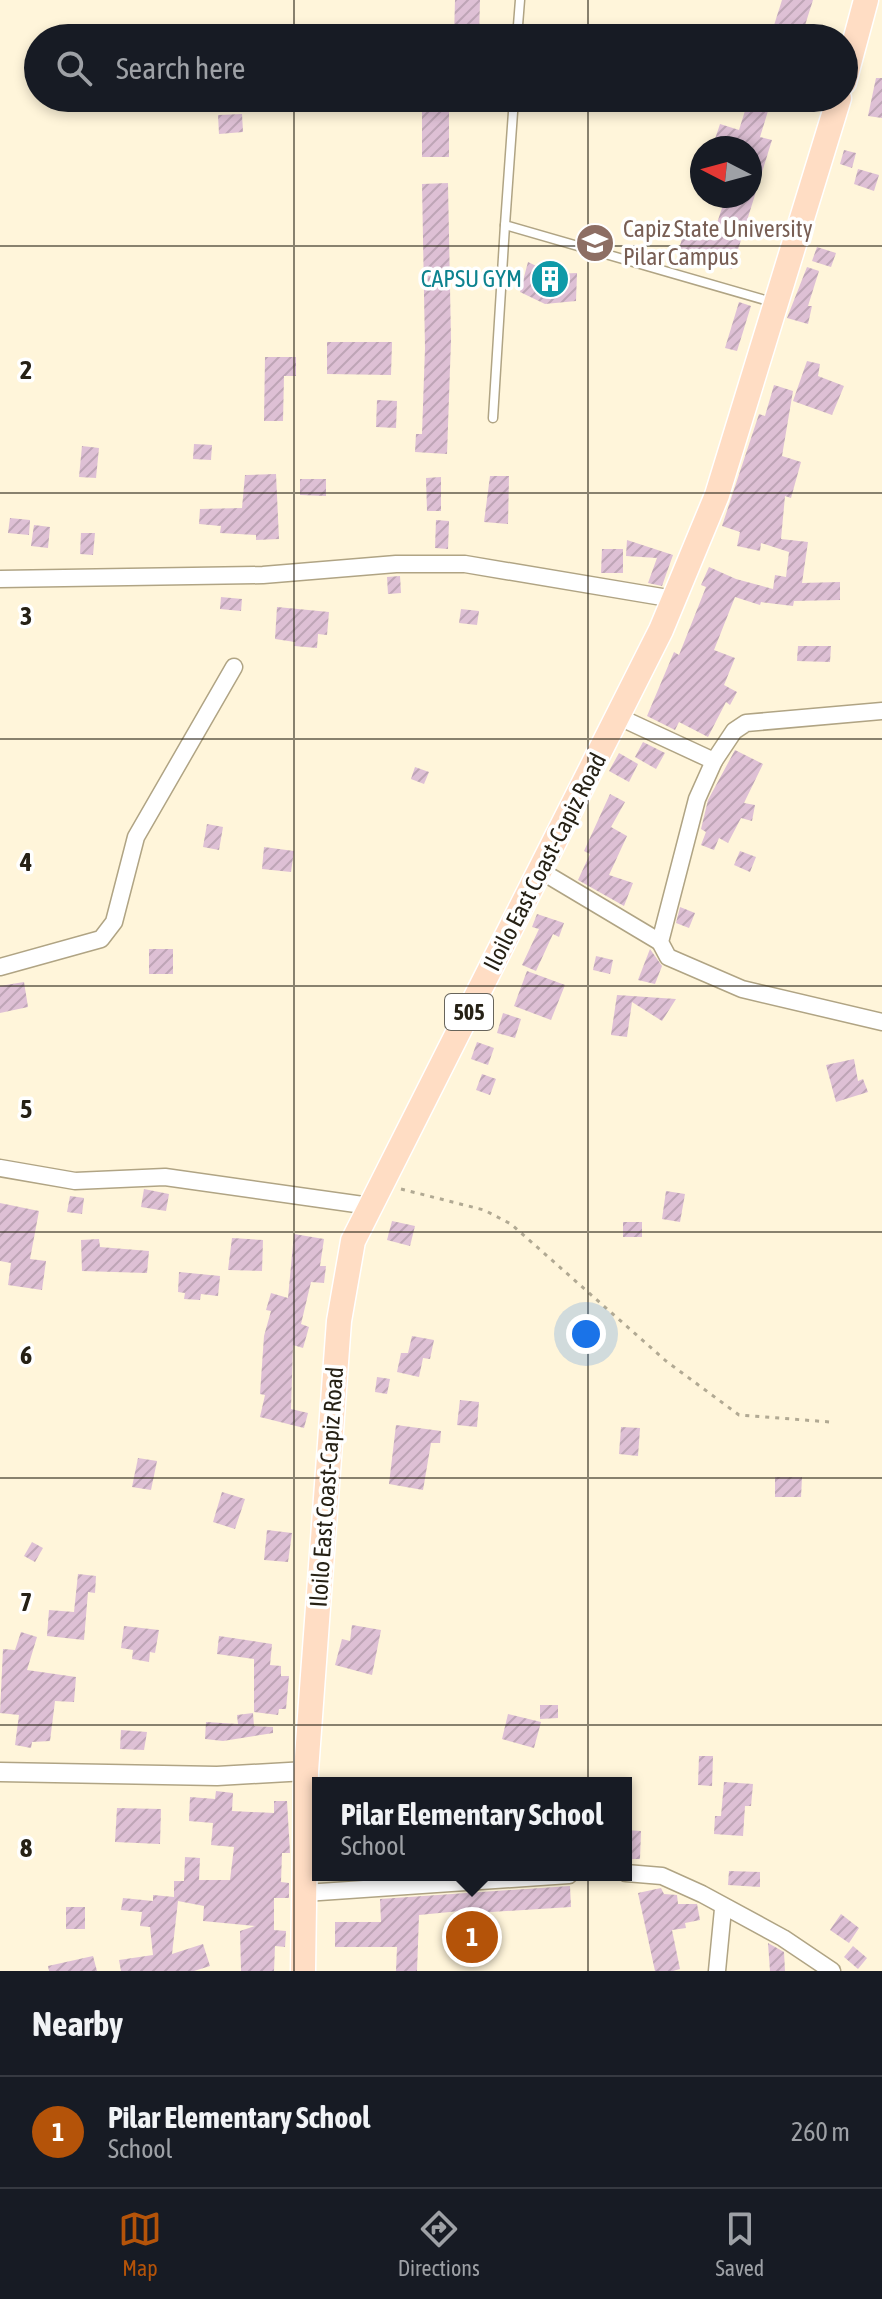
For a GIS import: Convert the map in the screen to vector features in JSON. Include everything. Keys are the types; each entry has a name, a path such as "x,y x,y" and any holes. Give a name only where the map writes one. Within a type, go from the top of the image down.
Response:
{"main road":[{"path":"858,30 866,0"},
{"name":"Iloilo East Coast-Capiz Road","path":"303,1971 306,1771 339,1321 353,1241 619,717 674,599 717,495 835,112"}],"street":[{"path":"0,579 263,575 396,564 465,564 674,599"},
{"path":"0,967 101,939 114,922 136,837 234,667"},
{"path":"660,942 697,799 714,761 734,731 746,723 882,711"},
{"path":"619,717 714,761"},
{"path":"541,871 660,942 668,957 742,989 882,1022"},
{"path":"0,1168 75,1181 165,1177 370,1206"},
{"path":"0,1772 217,1776 306,1771"},
{"path":"632,1874 662,1876 702,1894 723,1909 783,1938 832,1971"},
{"path":"305,1893 481,1881"},
{"path":"717,1971 723,1909"}],"lane":[{"path":"518,24 520,0"},
{"path":"493,418 513,112"},
{"path":"505,225 777,303"}],"path":[{"path":"383,1179 410,1194 484,1210 511,1224 633,1333 739,1415 830,1422"}],"building":[{"path":"455,0 480,0 479,24 454,24"},
{"path":"782,0 813,0 805,24 774,24"},
{"path":"876,78 882,78 882,118 868,116"},
{"path":"422,112 449,112 449,157 422,157"},
{"path":"745,112 768,112 760,136 716,136 720,124 739,130"},
{"path":"242,114 243,132 219,134 218,115"},
{"path":"762,138 772,140 762,172"},
{"path":"844,150 856,153 852,168 840,164"},
{"path":"858,169 879,175 874,191 854,184"},
{"path":"448,183 451,340 447,454 415,452 416,434 422,434 425,348 422,184"},
{"path":"722,208 751,208 732,269 678,252 685,229 712,238"},
{"path":"817,247 836,253 831,267 812,261"},
{"name":"CAPSU GYM","path":"528,262 553,274 577,273 576,301 545,304 520,292"},
{"path":"807,267 819,271 808,306 812,306 808,324 787,318"},
{"path":"739,302 751,306 737,351 725,348"},
{"path":"327,342 392,342 391,375 327,374"},
{"path":"265,357 296,357 296,376 284,376 283,421 264,421"},
{"path":"807,361 820,364 818,376 844,386 832,415 793,401"},
{"path":"774,385 793,391 782,456 801,462 791,498 785,496 781,539 808,542 802,583 840,582 840,600 794,601 793,606 761,602 760,605 735,597 714,650 735,658 724,685 737,692 730,705 726,702 708,737 679,722 675,730 647,716 674,652 679,655 706,587 701,585 709,567 736,579 773,589 775,575 786,577 789,552 761,543 760,551 737,546 740,532 722,526 759,414 765,416"},
{"path":"377,400 397,401 396,428 376,427"},
{"path":"194,444 212,445 211,460 193,459"},
{"path":"82,446 99,448 96,478 79,477"},
{"path":"276,474 279,539 256,540 256,535 220,533 221,526 199,524 200,509 242,508 245,475"},
{"path":"490,476 509,476 508,524 484,522"},
{"path":"441,477 441,511 427,511 426,478"},
{"path":"300,479 326,479 326,496 300,495"},
{"path":"10,518 30,520 29,535 8,533"},
{"path":"436,520 449,521 448,549 435,548"},
{"path":"34,525 50,527 48,548 31,546"},
{"path":"81,533 95,533 93,555 80,554"},
{"path":"627,540 673,555 662,586 648,583 657,558 626,556"},
{"path":"602,549 623,549 623,573 601,573"},
{"path":"400,576 401,593 388,594 387,577"},
{"path":"221,597 242,599 241,611 220,609"},
{"path":"277,607 329,612 327,635 318,634 317,648 294,646 295,642 275,639"},
{"path":"461,609 479,611 477,625 459,623"},
{"path":"798,646 831,646 830,662 797,661"},
{"path":"643,742 665,753 656,769 635,757"},
{"path":"735,750 763,764 744,803 755,805 752,821 741,818 728,843 719,838 714,850 701,845 706,832 701,829 708,800"},
{"path":"619,753 638,764 629,782 609,771"},
{"path":"415,767 429,772 424,784 411,779"},
{"path":"610,794 625,802 611,827 627,836 609,875 633,883 624,906 578,880 590,854 584,851"},
{"path":"207,824 223,827 219,850 203,847"},
{"path":"264,847 294,851 291,872 262,869"},
{"path":"740,851 756,857 750,872 734,865"},
{"path":"680,907 695,913 689,928 676,923"},
{"path":"537,914 564,923 559,937 553,934 536,971 522,965 539,929 532,927"},
{"path":"149,949 173,949 173,974 149,974"},
{"path":"650,949 662,966 655,984 638,980"},
{"path":"596,956 613,960 610,974 593,970"},
{"path":"527,971 565,985 551,1020 514,1006"},
{"path":"24,982 28,1007 0,1013 0,986"},
{"path":"617,995 676,999 662,1021 632,1002 627,1037 611,1035"},
{"path":"503,1013 521,1019 515,1038 497,1033"},
{"path":"477,1042 494,1048 488,1065 471,1059"},
{"path":"854,1059 858,1081 863,1079 868,1092 836,1102 826,1065"},
{"path":"482,1074 496,1079 490,1095 476,1090"},
{"path":"144,1189 169,1194 166,1211 141,1207"},
{"path":"666,1191 685,1194 680,1222 662,1219"},
{"path":"70,1196 84,1198 82,1214 67,1212"},
{"path":"0,1203 39,1211 30,1259 46,1261 42,1290 8,1285 11,1263 0,1261"},
{"path":"392,1221 415,1226 410,1246 387,1240"},
{"path":"623,1222 642,1222 642,1237 623,1237"},
{"path":"294,1234 324,1239 320,1266 326,1266 324,1283 311,1282 301,1324 309,1327 303,1348 293,1345 291,1409 308,1413 304,1428 260,1417 265,1395 260,1394 264,1336 271,1311 266,1310 271,1293 288,1298"},
{"path":"232,1238 263,1240 262,1271 228,1270"},
{"path":"99,1239 100,1247 149,1251 147,1273 82,1271 81,1240"},
{"path":"179,1272 220,1276 218,1296 201,1294 200,1300 184,1299 185,1293 178,1292"},
{"path":"412,1336 434,1340 430,1359 423,1358 419,1377 397,1372 401,1353 408,1353"},
{"path":"377,1377 390,1379 387,1394 375,1392"},
{"path":"460,1400 479,1402 477,1427 457,1425"},
{"path":"396,1425 441,1431 440,1443 431,1443 423,1490 389,1484"},
{"path":"621,1427 640,1428 638,1456 619,1454"},
{"path":"138,1458 157,1461 151,1490 132,1487"},
{"path":"775,1477 802,1477 801,1497 775,1497"},
{"path":"222,1492 245,1499 235,1529 213,1522"},
{"path":"267,1530 292,1533 288,1562 264,1560"},
{"path":"32,1542 43,1548 35,1562 24,1556"},
{"path":"78,1574 96,1576 95,1593 88,1592 84,1640 47,1636 49,1610 74,1612"},
{"path":"352,1625 381,1630 372,1675 335,1665 342,1639 350,1641"},
{"path":"124,1626 159,1630 155,1653 150,1652 149,1662 132,1659 133,1650 121,1648"},
{"path":"21,1632 37,1637 27,1670 76,1677 74,1702 55,1701 50,1741 32,1742 31,1748 15,1745 19,1715 0,1713 3,1649 15,1650"},
{"path":"219,1636 272,1644 270,1665 281,1666 281,1676 289,1676 286,1709 279,1709 278,1715 254,1712 254,1659 217,1654"},
{"path":"540,1705 558,1705 558,1718 540,1719"},
{"path":"253,1713 254,1726 273,1727 273,1733 223,1741 205,1739 206,1722 238,1724 237,1715"},
{"path":"508,1714 541,1722 534,1748 502,1739"},
{"path":"121,1730 147,1732 144,1750 120,1749"},
{"path":"699,1756 713,1756 712,1786 698,1785"},
{"path":"724,1782 753,1784 751,1806 745,1806 743,1836 714,1834 715,1816 721,1816"},
{"path":"216,1791 233,1793 232,1811 274,1813 274,1801 287,1801 290,1853 282,1853 281,1882 289,1883 289,1898 274,1898 274,1930 286,1931 285,1947 275,1946 274,1971 241,1971 240,1931 255,1926 203,1921 204,1906 178,1901 172,1954 203,1944 210,1966 194,1971 121,1971 119,1960 153,1955 150,1927 140,1926 142,1912 121,1910 123,1898 153,1901 153,1895 174,1897 174,1881 184,1881 185,1857 200,1858 199,1880 230,1880 234,1847 211,1845 213,1823 189,1821 190,1797 215,1799"},
{"path":"117,1808 161,1809 160,1844 115,1842"},
{"path":"632,1830 641,1831 640,1859 632,1859"},
{"path":"729,1871 760,1872 760,1887 728,1885"},
{"path":"570,1886 571,1907 476,1913 476,1920 461,1921 460,1911 419,1915 417,1971 396,1971 397,1947 335,1947 335,1922 381,1922 380,1899"},
{"path":"661,1888 664,1894 677,1895 678,1904 697,1904 700,1920 685,1923 686,1928 672,1930 680,1969 673,1971 655,1971 638,1893"},
{"path":"66,1907 85,1907 85,1929 66,1929"},
{"path":"841,1914 859,1928 849,1943 830,1930"},
{"path":"768,1943 784,1952 785,1971 770,1971"},
{"path":"853,1946 867,1958 858,1969 844,1957"},
{"path":"93,1956 97,1971 49,1971 48,1966"}],"place":[{"name":"Capiz State University Pilar Campus","path":"595,243"},
{"name":"CAPSU GYM","path":"550,279"},
{"name":"Pilar Elementary School","path":"472,1937"}]}
